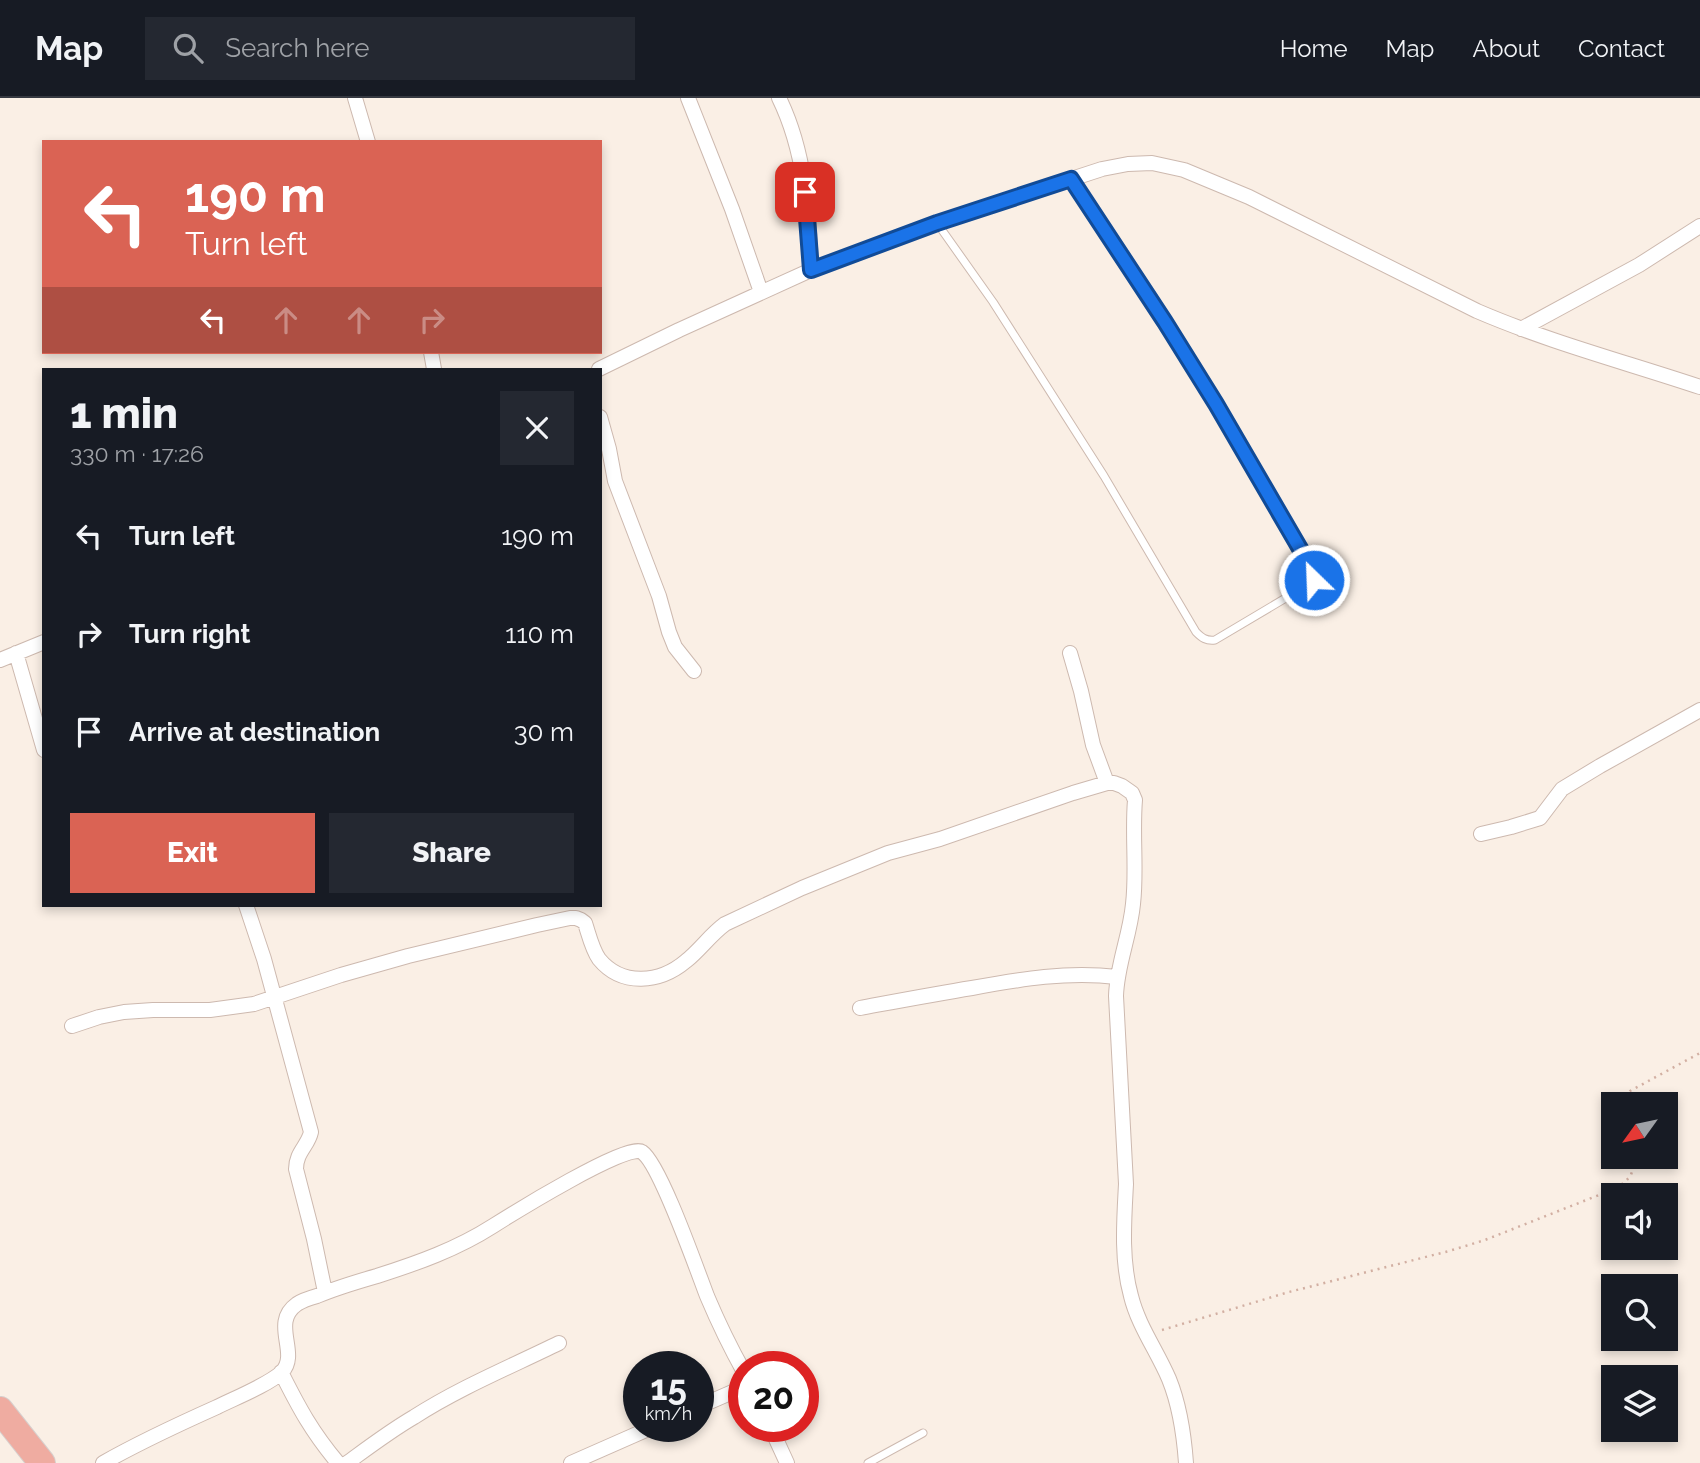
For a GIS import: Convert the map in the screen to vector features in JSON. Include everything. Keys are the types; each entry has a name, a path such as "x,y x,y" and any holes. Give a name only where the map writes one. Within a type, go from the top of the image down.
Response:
{"highway":[{"path":"0,1410 37,1462"}],"street":[{"path":"355,98 367,140"},
{"path":"688,98 761,292"},
{"path":"779,98 789,118 802,171 808,213 811,270"},
{"path":"601,368 811,270 937,223 1102,169 1152,163 1184,170 1249,197 1477,311 1521,329 1700,387"},
{"path":"1521,329 1639,265 1700,226"},
{"path":"602,424 615,481 655,586 668,632 674,647 694,671"},
{"path":"0,660 42,643"},
{"path":"16,653 42,743"},
{"path":"1070,653 1093,745 1107,783"},
{"path":"1481,834 1539,818 1562,789 1700,710"},
{"path":"72,1026 124,1012 234,1008 275,999 341,975 408,956 576,918 585,923 598,958 610,970 639,980 654,978 673,971 688,960 725,924 802,888 888,853 940,839 1028,808 1107,783 1122,786 1132,793 1135,800 1134,901 1117,977 1126,1184 1126,1276 1131,1299 1170,1381 1184,1437 1186,1463"},
{"path":"247,907 264,959 310,1132 309,1139 297,1157 296,1169 325,1292"},
{"path":"860,1008 1048,976 1117,977"},
{"path":"103,1463 246,1393 285,1369 288,1359 284,1329 286,1319 290,1310 299,1303 455,1248 566,1183 637,1150 648,1158 664,1186 720,1326 733,1351"},
{"path":"347,1463 416,1415 559,1343"},
{"path":"281,1372 303,1416 338,1463"},
{"path":"571,1463 623,1440"},
{"path":"777,1442 786,1463"}],"lane":[{"path":"937,223 993,302 1104,476 1196,632 1208,641 1215,640 1311,583 1315,576 1216,404 1071,179"},
{"path":"868,1463 923,1433"}],"path":[{"path":"1629,1092 1700,1053"},
{"path":"1147,1334 1289,1292 1485,1240 1618,1187 1631,1175 1633,1169"}],"route":[{"path":"805,192 811,270 937,223 1071,179 1216,404 1313,571 1314,580"}]}
